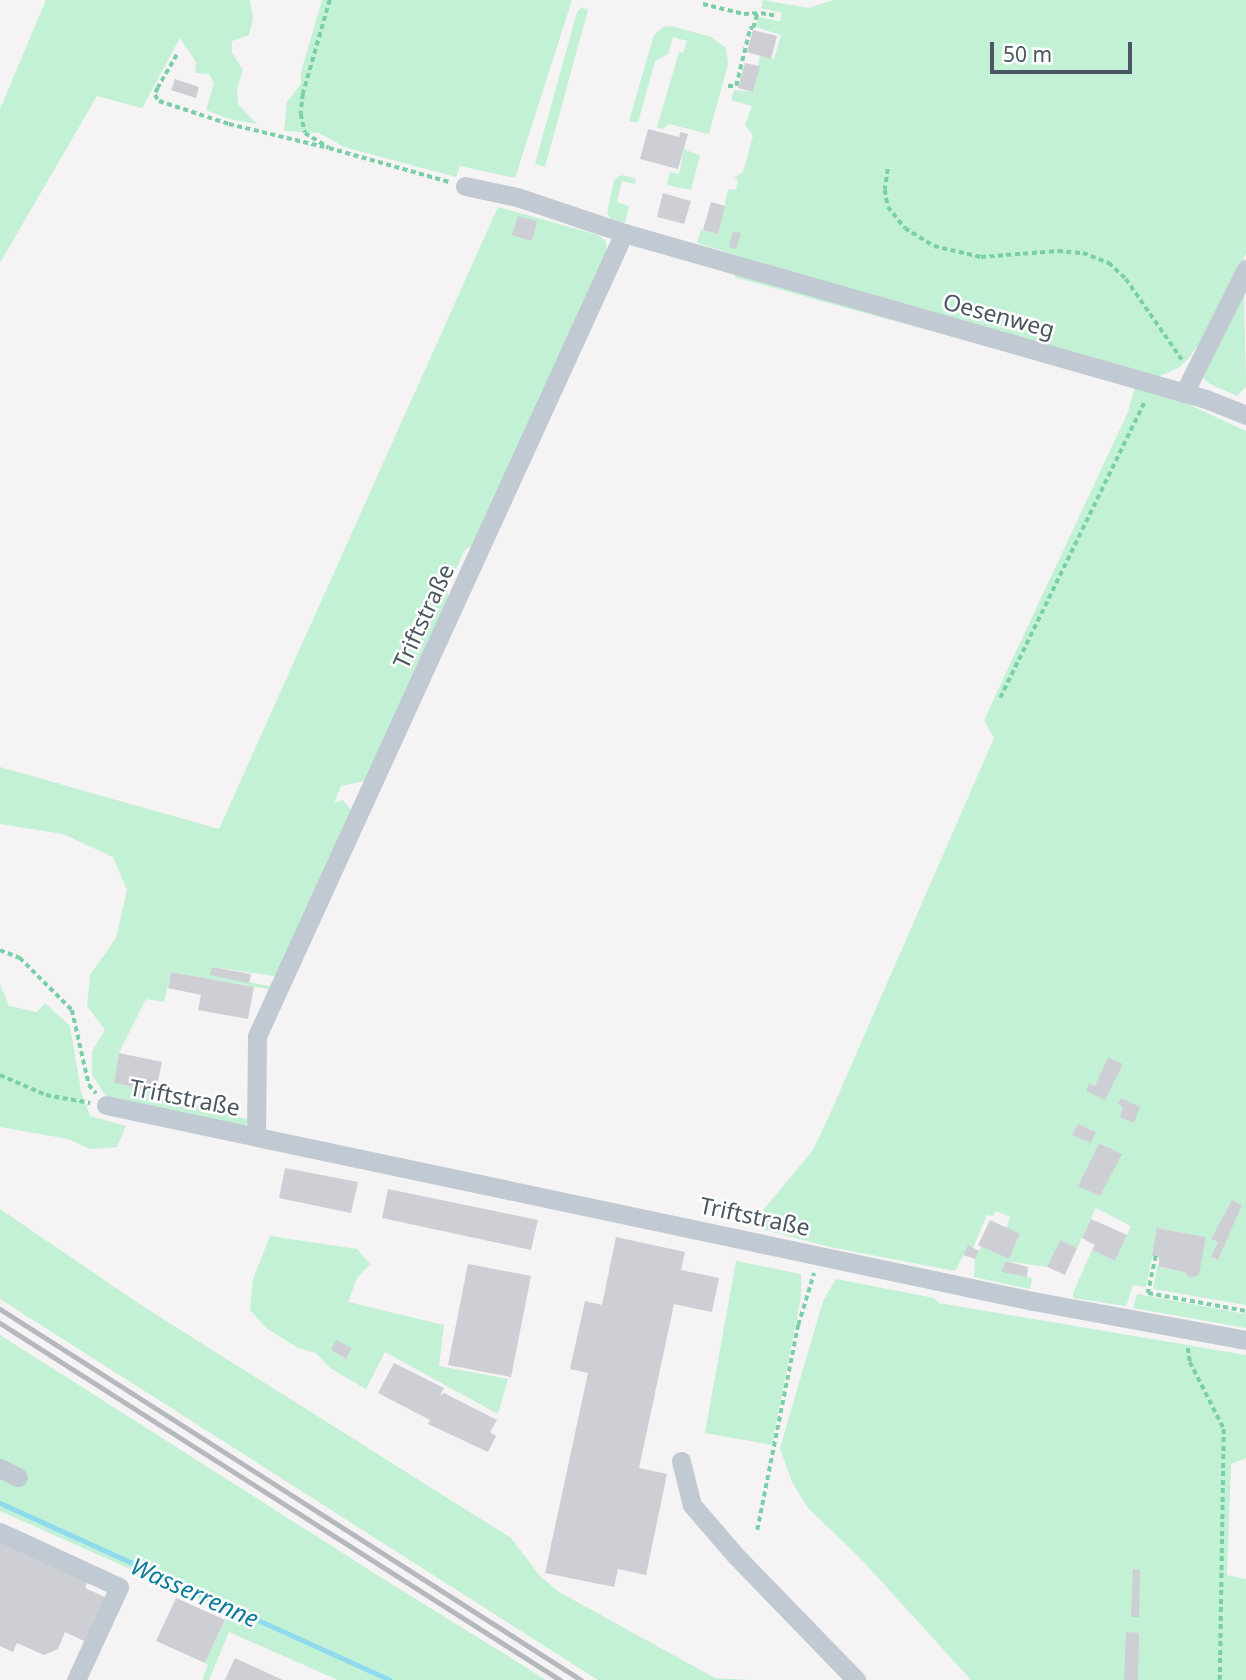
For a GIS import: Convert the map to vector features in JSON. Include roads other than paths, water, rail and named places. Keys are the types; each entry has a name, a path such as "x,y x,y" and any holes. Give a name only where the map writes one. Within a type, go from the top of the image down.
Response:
{"street":[{"path":"465,186 517,197 624,233"},
{"name":"Oesenweg","path":"624,233 1154,383 1246,415"},
{"name":"Triftstraße","path":"256,1136 257,1035 624,233"},
{"path":"1184,393 1246,269"},
{"name":"Triftstraße","path":"106,1105 1033,1301 1187,1327 1246,1340"},
{"path":"681,1461 692,1505 736,1556 856,1680"},
{"path":"0,1468 18,1477"},
{"path":"0,1532 119,1587 76,1680"}],"waterway":[{"name":"Wasserrenne","path":"0,1503 390,1680"}],"railway":[{"path":"0,1309 581,1680"},
{"path":"0,1323 560,1680"}]}
